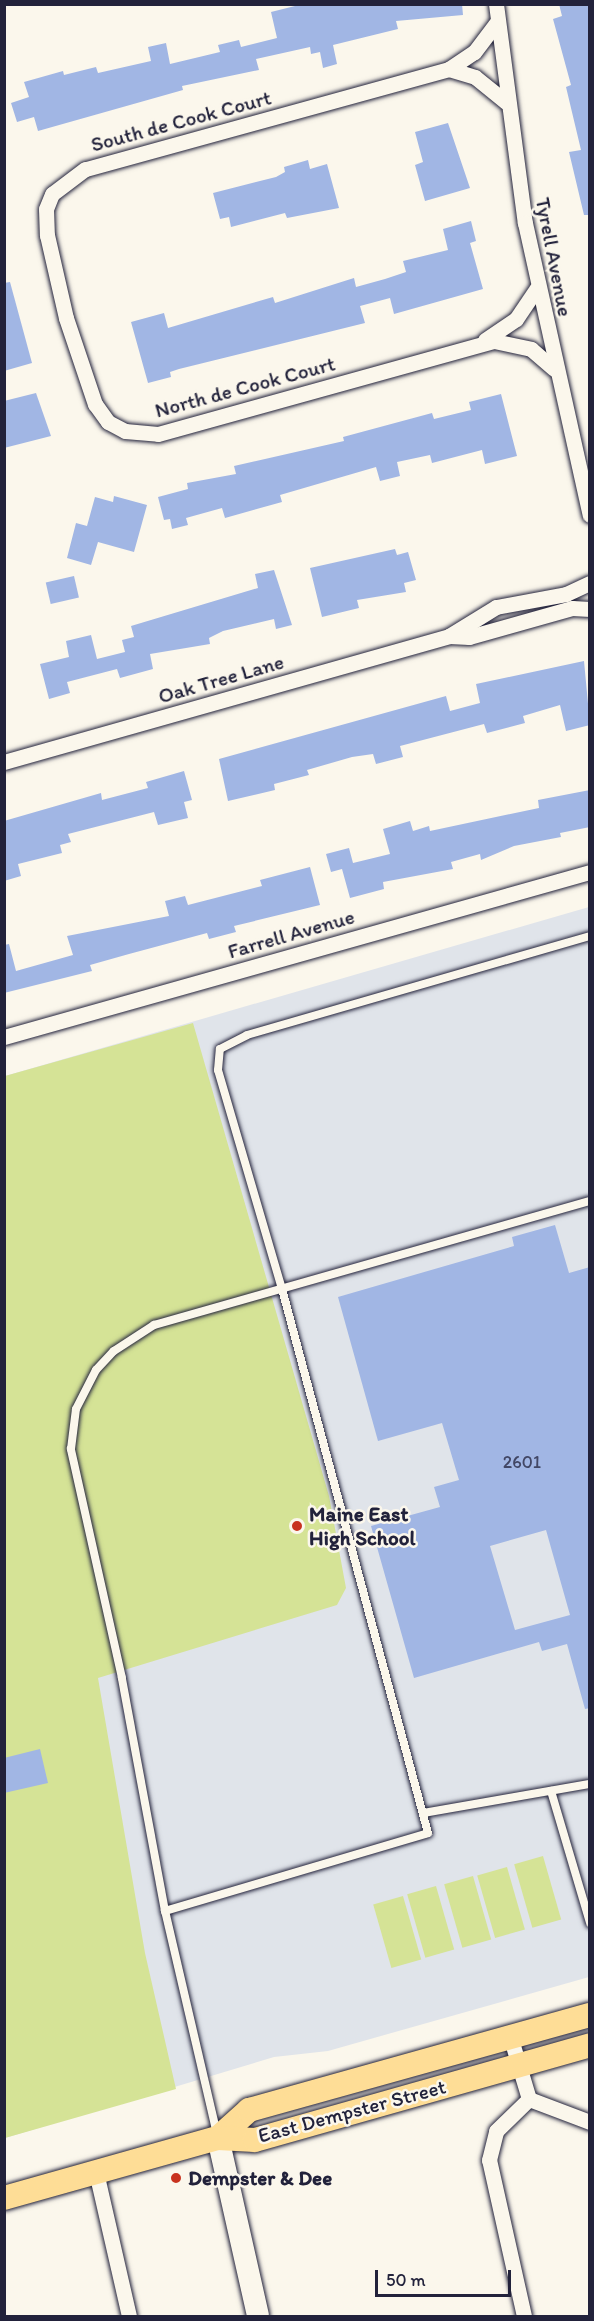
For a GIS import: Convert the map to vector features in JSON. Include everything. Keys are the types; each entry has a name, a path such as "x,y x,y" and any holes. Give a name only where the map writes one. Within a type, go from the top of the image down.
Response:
{"main road":[{"name":"East Dempster Street","path":"218,2139 249,2110 511,2039 590,2015"},
{"name":"East Dempster Street","path":"218,2139 255,2139 590,2045"},
{"path":"4,2198 218,2139"}],"street":[{"name":"Tyrell Avenue","path":"496,4 506,102 537,288 554,369 590,515"},
{"name":"South de Cook Court","path":"66,318 47,235 46,209 52,194 69,179 86,169 449,69 474,52 497,22"},
{"path":"449,69 475,77 506,102"},
{"name":"North de Cook Court","path":"468,346 504,329 537,288"},
{"name":"North de Cook Court","path":"66,318 94,404 108,422 141,435 468,346 494,341 519,344 543,356 554,369"},
{"name":"Oak Tree Lane","path":"4,762 449,636 496,607 566,594 590,583"},
{"name":"Oak Tree Lane","path":"449,636 469,637 572,608 590,609"},
{"name":"Farrell Avenue","path":"4,1037 590,872"},
{"path":"511,2039 529,2099"},
{"path":"529,2099 590,2122"},
{"path":"524,2316 489,2160 496,2131 529,2099"},
{"path":"218,2139 258,2316"},
{"path":"96,2172 129,2316"}],"lane":[{"path":"165,1911 428,1833 282,1289 218,1071 220,1049 246,1035 590,936"},
{"path":"218,2139 165,1911 122,1678 71,1449 71,1429 96,1370 134,1335 154,1325 590,1201"},
{"path":"423,1813 590,1784"},
{"path":"550,1791 590,1923"}],"shaded area":[{"name":"Maine East High School","path":"589,907 589,1977 328,2051 274,2057 5,2138 5,1076"}],"green space":[{"path":"193,1023 329,1496 346,1588 337,1605 98,1678 145,1953 176,2089 5,2138 5,1076"},
{"path":"543,1856 561,1919 532,1928 514,1864"},
{"path":"507,1867 525,1929 495,1938 477,1876"},
{"path":"473,1876 491,1939 462,1948 444,1884"},
{"path":"436,1886 454,1949 425,1958 407,1894"},
{"path":"403,1896 421,1959 391,1968 373,1905"}],"building":[{"path":"303,4 462,4 463,15 396,21 398,29 333,45 337,64 323,68 320,52 311,54 310,47 256,59 259,70 182,86 183,90 38,131 34,117 17,122 11,103 29,97 24,82 63,71 64,75 96,67 98,73 151,61 148,47 166,43 170,64 220,52 218,45 239,40 241,47 277,38 271,12"},
{"path":"559,4 590,4 590,215 584,215 569,152 581,150 566,87 571,85 553,19 562,16"},
{"path":"448,123 470,188 425,201 415,165 423,162 415,132"},
{"path":"308,160 310,169 327,164 339,208 287,218 285,213 231,227 229,217 220,219 213,193 276,177 285,172 284,167"},
{"path":"471,221 476,241 470,243 483,289 394,314 390,298 360,306 365,323 179,369 170,372 171,377 148,383 131,322 164,313 168,328 273,297 275,303 354,278 356,287 385,279 406,272 403,261 448,250 443,229"},
{"path":"10,282 32,363 4,371 4,283"},
{"path":"36,393 51,436 4,448 4,401"},
{"path":"501,394 517,456 485,464 482,450 432,463 430,455 397,462 400,476 380,481 376,467 280,495 282,502 225,518 222,508 186,518 188,525 172,529 170,519 164,520 158,497 188,489 187,483 236,474 234,466 344,441 343,437 432,413 434,419 471,410 469,402"},
{"path":"114,496 147,505 134,552 98,542 91,565 67,558 76,523 87,526 95,497 113,502"},
{"path":"395,549 397,555 408,552 416,580 404,583 406,592 357,600 359,608 322,617 310,568"},
{"path":"274,570 292,625 276,629 274,619 223,631 209,638 210,644 150,654 153,669 120,678 117,669 67,682 70,693 49,699 40,664 69,657 66,641 91,635 97,659 125,652 122,640 134,637 131,626 258,588 255,574"},
{"path":"74,576 79,597 51,604 46,583"},
{"path":"584,661 590,725 566,731 560,705 523,716 525,723 487,733 484,724 400,746 403,757 376,764 373,754 352,757 307,770 309,775 274,784 275,790 228,801 219,759 446,696 450,711 480,703 476,684"},
{"path":"184,771 192,800 184,802 188,818 158,825 154,812 68,834 71,842 60,845 62,853 18,864 21,876 4,881 4,821 101,793 102,800 148,788 146,782"},
{"path":"590,790 590,827 560,833 561,837 514,846 481,860 480,854 451,862 453,869 383,882 384,889 350,898 342,869 331,872 326,854 349,848 353,863 390,854 383,829 410,821 413,831 429,826 430,831 539,808 538,800"},
{"path":"310,867 320,905 234,926 236,932 209,939 207,933 129,954 90,965 92,971 4,993 4,945 9,944 16,971 73,955 67,936 169,916 165,901 185,896 188,905 262,886 260,880"},
{"path":"555,1225 569,1273 590,1267 590,1708 585,1709 567,1644 542,1651 539,1642 414,1678 371,1526 440,1507 434,1487 459,1480 442,1423 378,1441 338,1297 514,1246 512,1237","holes":["546,1530 570,1615 515,1630 490,1546"]},
{"path":"40,1749 48,1783 4,1793 4,1758"}],"place":[{"name":"Maine East High School","path":"297,1526"},
{"name":"Dempster & Dee","path":"176,2178"}]}
